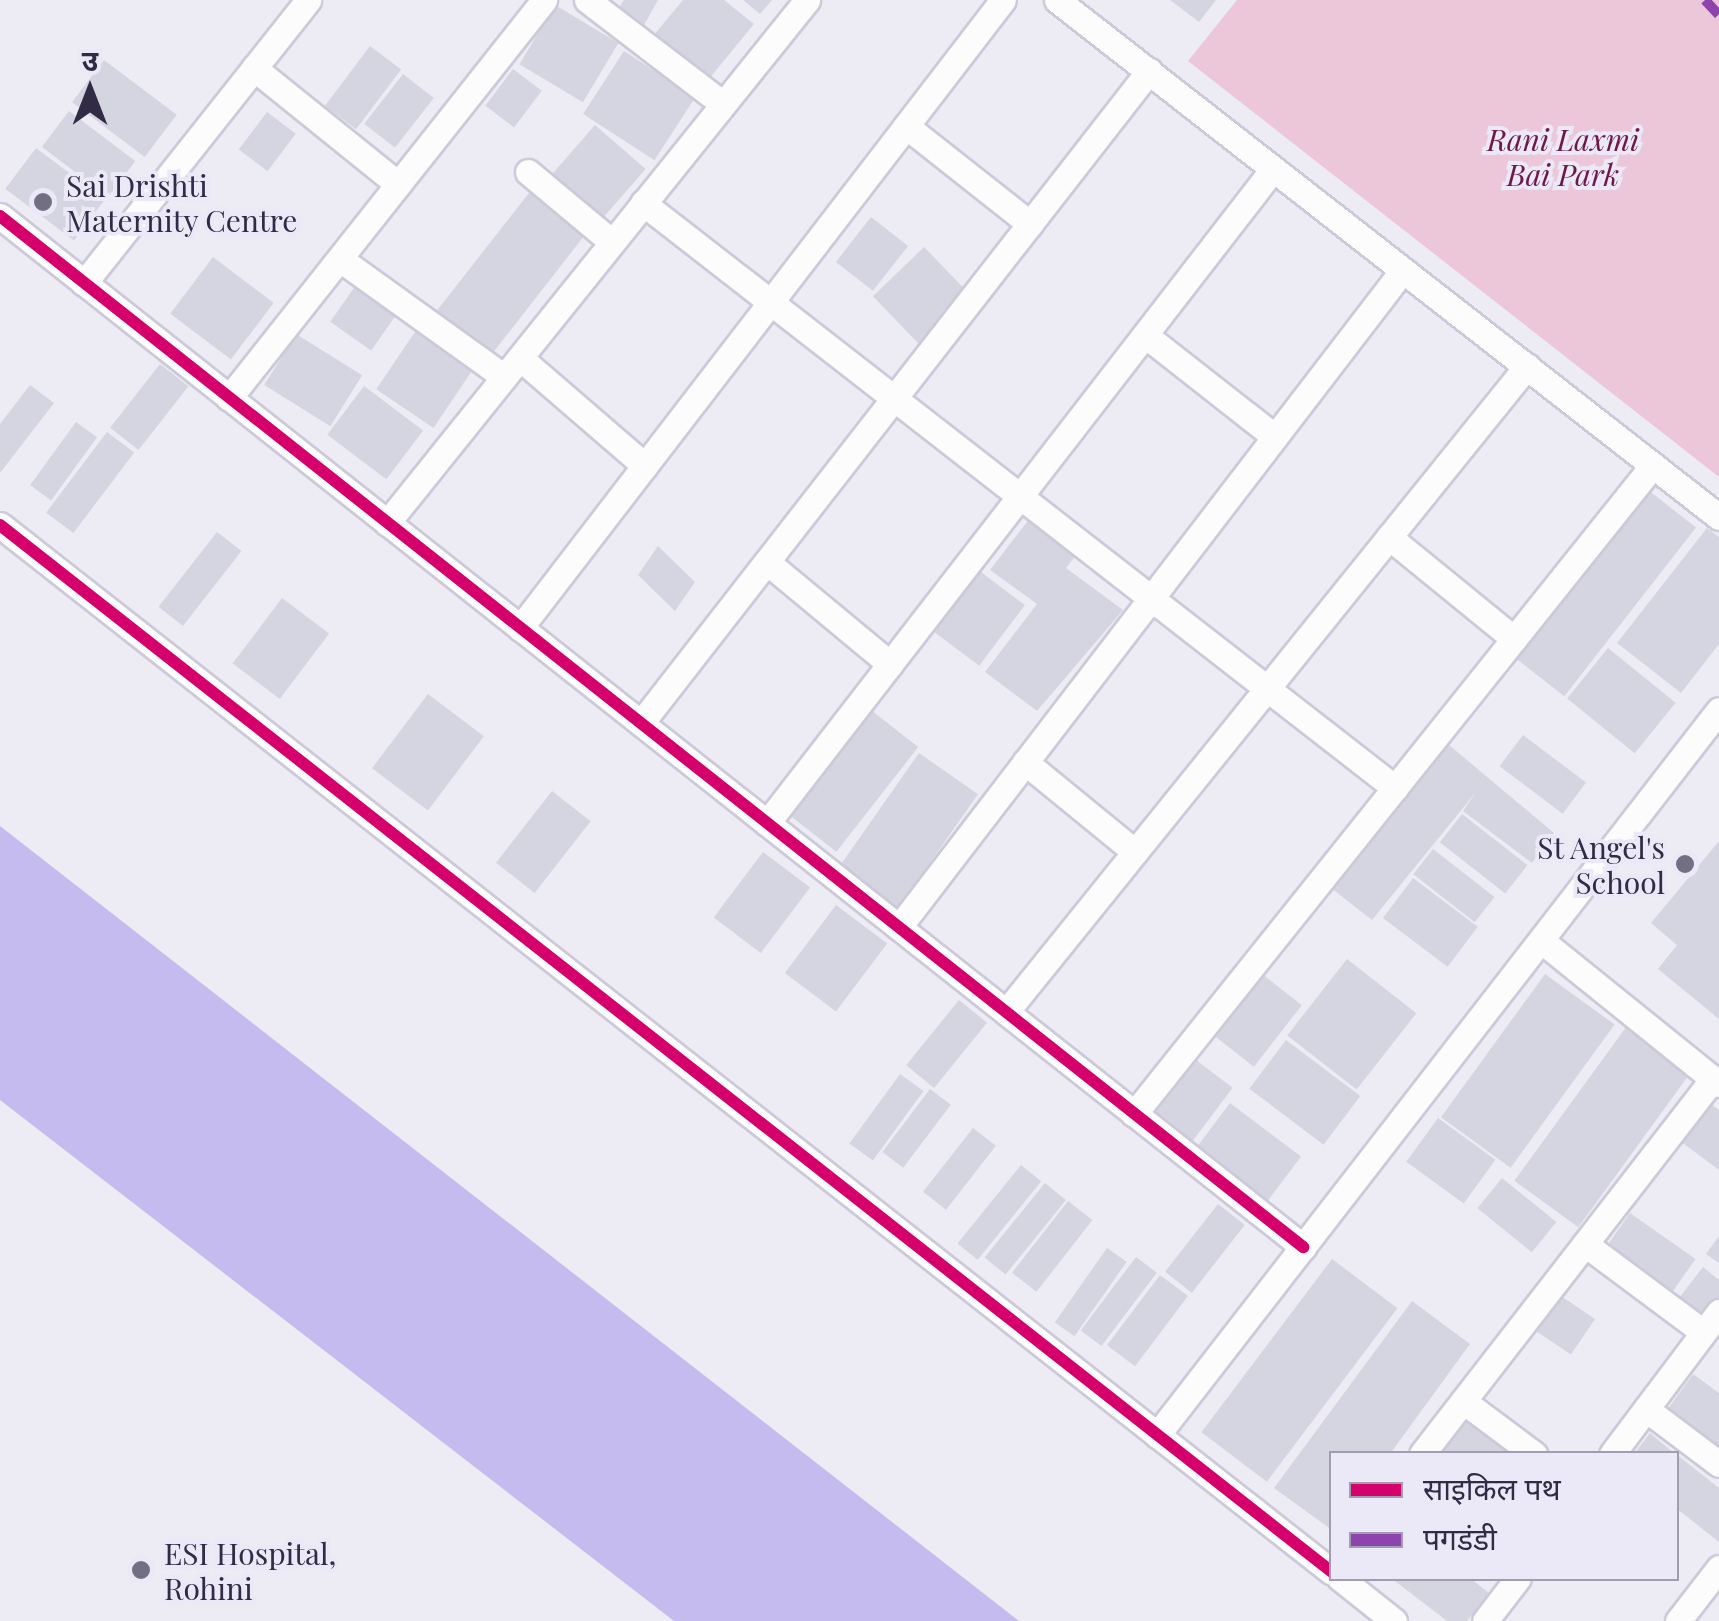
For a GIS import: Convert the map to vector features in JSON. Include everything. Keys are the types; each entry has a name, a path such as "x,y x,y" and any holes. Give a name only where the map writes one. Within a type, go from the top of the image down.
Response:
{"street":[{"path":"84,283 308,0"},
{"path":"229,398 544,0"},
{"path":"587,0 723,104"},
{"path":"387,523 807,0"},
{"path":"520,628 1003,0"},
{"path":"1058,0 1719,517"},
{"path":"254,68 398,184"},
{"path":"641,724 1149,72"},
{"path":"906,126 1030,224"},
{"path":"767,823 1273,169"},
{"path":"528,172 612,242"},
{"path":"644,204 1395,788"},
{"path":"0,216 1304,1247"},
{"path":"340,259 512,368 645,466"},
{"path":"898,928 1403,270"},
{"path":"1144,335 1275,437"},
{"path":"1006,1012 1526,366"},
{"path":"1134,1114 1654,465"},
{"path":"0,525 1329,1569"},
{"path":"1389,537 1514,639"},
{"path":"767,562 890,664"},
{"path":"1157,1435 1719,710"},
{"path":"1025,762 1135,852"},
{"path":"1424,1451 1716,1082 1542,941"},
{"path":"1585,1244 1711,1322 1614,1451"},
{"path":"1463,1401 1530,1451"},
{"path":"1646,1409 1719,1464"},
{"path":"1678,1621 1709,1600 1719,1568"},
{"path":"1344,1581 1394,1621"},
{"path":"1486,1621 1516,1581"}],"green space":[{"name":"Rani Laxmi Bai Park","path":"1237,0 1719,0 1719,477 1188,61"}],"shaded area":[{"path":"0,826 1019,1621 674,1621 0,1100"}],"building":[{"path":"624,0 658,0 643,27 617,11"},
{"path":"683,0 724,0 754,24 708,80 653,36"},
{"path":"743,0 772,0 760,14"},
{"path":"1170,0 1216,0 1199,22"},
{"path":"555,5 618,43 583,102 519,64"},
{"path":"370,46 401,69 356,129 325,106"},
{"path":"624,51 695,97 654,160 583,114"},
{"path":"104,60 177,115 145,157 72,102"},
{"path":"513,69 542,91 514,127 485,106"},
{"path":"403,74 434,98 395,148 364,124"},
{"path":"69,111 135,161 108,197 42,147"},
{"path":"267,112 296,134 267,171 239,150"},
{"path":"595,125 646,169 595,227 544,183"},
{"path":"36,148 105,200 74,240 5,189"},
{"path":"532,189 587,232 489,358 433,315"},
{"path":"871,217 908,246 873,291 836,262"},
{"path":"924,247 972,297 921,346 873,296"},
{"path":"213,257 274,303 231,359 170,314"},
{"path":"356,285 397,314 371,351 330,322"},
{"path":"421,323 478,362 433,428 376,389"},
{"path":"296,334 362,375 330,426 264,385"},
{"path":"160,364 188,386 138,450 110,428"},
{"path":"30,385 54,403 0,473 0,424"},
{"path":"364,386 423,431 386,479 327,435"},
{"path":"76,422 97,437 51,500 30,485"},
{"path":"107,432 134,452 73,533 46,513"},
{"path":"1648,490 1696,528 1564,696 1516,659"},
{"path":"1033,514 1080,550 1066,568 1123,610 1037,711 985,672 1037,604 990,570"},
{"path":"1707,528 1719,537 1719,644 1681,693 1617,643"},
{"path":"217,532 241,551 183,626 159,607"},
{"path":"658,546 695,582 675,611 638,575"},
{"path":"977,569 1025,605 979,666 931,630"},
{"path":"282,598 329,634 280,699 233,663"},
{"path":"1608,648 1676,703 1635,753 1567,699"},
{"path":"428,694 484,736 428,810 372,768"},
{"path":"867,707 918,747 836,852 785,812"},
{"path":"1523,735 1586,783 1563,814 1500,766"},
{"path":"1443,740 1554,833 1532,863 1463,811 1476,792 1372,920 1326,884"},
{"path":"919,753 978,794 897,911 838,869"},
{"path":"552,791 591,821 535,893 496,863"},
{"path":"1462,814 1527,865 1505,893 1440,842"},
{"path":"1719,841 1719,1019 1658,969 1677,945 1651,923"},
{"path":"1433,849 1494,897 1475,922 1413,874"},
{"path":"763,852 810,888 761,953 714,917"},
{"path":"1413,878 1478,927 1448,967 1383,918"},
{"path":"836,905 887,944 836,1011 785,973"},
{"path":"1347,959 1416,1013 1357,1090 1287,1035"},
{"path":"1253,967 1302,1005 1254,1067 1205,1028"},
{"path":"1545,974 1615,1025 1511,1168 1441,1117"},
{"path":"959,1000 987,1023 934,1088 906,1065"},
{"path":"1629,1023 1693,1069 1578,1227 1514,1181"},
{"path":"1286,1040 1360,1096 1324,1145 1249,1089"},
{"path":"1184,1051 1233,1088 1192,1141 1144,1105"},
{"path":"900,1074 923,1091 873,1161 849,1144"},
{"path":"930,1089 951,1105 903,1168 882,1152"},
{"path":"1704,1099 1719,1110 1719,1170 1676,1138"},
{"path":"1230,1103 1301,1157 1266,1203 1195,1149"},
{"path":"1438,1118 1495,1160 1464,1203 1406,1162"},
{"path":"973,1128 996,1146 946,1210 923,1192"},
{"path":"1021,1165 1041,1181 978,1260 957,1243"},
{"path":"1502,1178 1556,1222 1532,1252 1477,1208"},
{"path":"1045,1183 1066,1200 1006,1275 985,1258"},
{"path":"1068,1201 1092,1220 1036,1292 1012,1273"},
{"path":"1218,1204 1245,1225 1192,1293 1165,1272"},
{"path":"1630,1213 1696,1259 1667,1299 1602,1253"},
{"path":"1719,1236 1719,1263 1706,1254"},
{"path":"1107,1248 1127,1262 1074,1336 1055,1323"},
{"path":"1136,1257 1157,1273 1101,1346 1081,1330"},
{"path":"1332,1259 1397,1308 1267,1482 1201,1432"},
{"path":"1703,1267 1719,1280 1719,1306 1701,1329 1672,1307"},
{"path":"1160,1275 1188,1296 1135,1366 1107,1345"},
{"path":"1561,1296 1595,1319 1571,1355 1537,1332"},
{"path":"1412,1301 1470,1344 1392,1451 1329,1451 1329,1528 1274,1488"},
{"path":"1693,1374 1719,1393 1719,1457 1662,1417"},
{"path":"1466,1409 1518,1451 1433,1451"},
{"path":"1650,1433 1671,1451 1636,1451"},
{"path":"1679,1456 1719,1488 1719,1542 1679,1510"},
{"path":"1395,1581 1474,1581 1489,1593 1467,1621 1447,1621"}],"marked path":[{"path":"1705,0 1719,15"}],"cycle path":[{"path":"0,216 1303,1247"},
{"path":"0,525 1329,1570"}],"place":[{"name":"Sai Drishti Maternity Centre","path":"43,202"},
{"name":"St Angel's School","path":"1685,864"},
{"name":"ESI Hospital, Rohini","path":"141,1570"}]}
